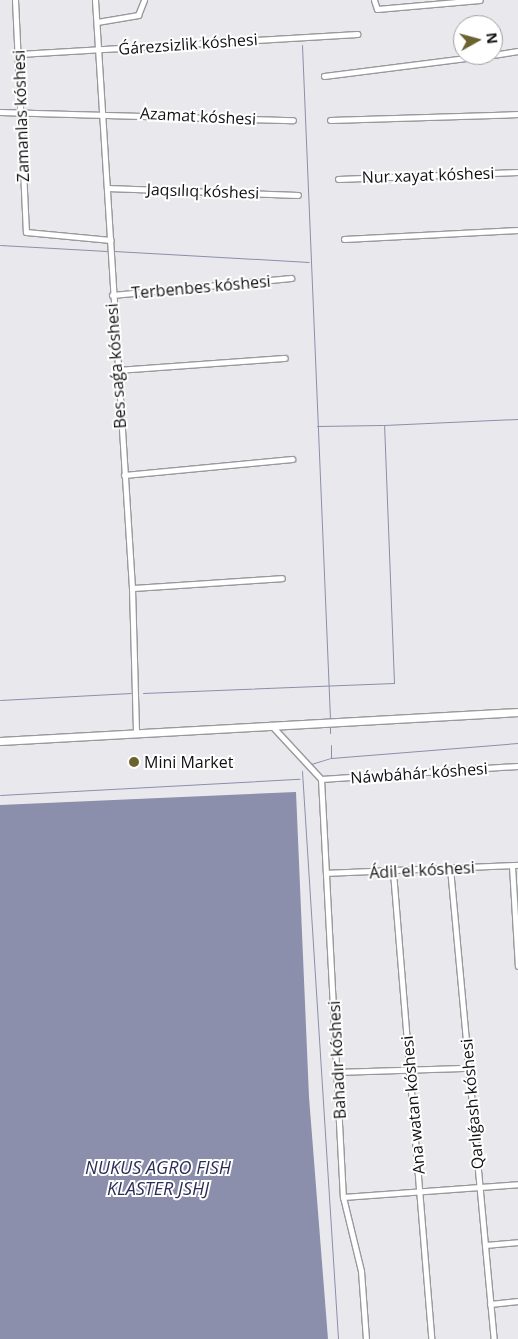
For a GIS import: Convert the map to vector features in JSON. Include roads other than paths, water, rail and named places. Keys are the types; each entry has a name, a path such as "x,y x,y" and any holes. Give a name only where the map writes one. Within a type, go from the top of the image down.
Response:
{"main road":[{"path":"0,741 352,719 518,712"}],"street":[{"name":"Zamanlas kóshesi","path":"15,0 26,232 111,240"},
{"name":"Bes saǵa kóshesi","path":"95,0 100,50 111,240 116,370 132,588 136,732"},
{"path":"97,22 138,15 144,0"},
{"path":"374,0 377,9 480,0"},
{"name":"Ǵárezsizlik kóshesi","path":"19,54 357,34"},
{"path":"503,53 518,51"},
{"path":"324,76 453,60"},
{"name":"Azamat kóshesi","path":"0,112 103,112 293,120"},
{"path":"330,120 518,114"},
{"name":"Nur xayat kóshesi","path":"338,179 518,172"},
{"name":"Jaqsılıq kóshesi","path":"107,188 298,195"},
{"path":"344,239 518,230"},
{"name":"Terbenbes kóshesi","path":"112,295 291,278"},
{"path":"116,370 285,358"},
{"path":"124,475 292,459"},
{"path":"132,588 282,578"},
{"path":"270,724 321,779"},
{"name":"Náwbáhár kóshesi","path":"321,779 518,766"},
{"name":"Bahadır kóshesi","path":"321,779 344,1197 361,1271 366,1339"},
{"path":"515,866 518,966"},
{"name":"Ádil el kóshesi","path":"326,873 515,866"},
{"name":"Qarlıǵash kóshesi","path":"450,868 494,1339"},
{"name":"Ana watan kóshesi","path":"393,872 431,1339"},
{"path":"338,1072 410,1072 468,1068"},
{"path":"344,1197 419,1189 518,1184"},
{"path":"485,1245 518,1242"},
{"path":"490,1304 518,1301"}],"water":[{"name":"NUKUS AGRO FISH KLASTER JSHJ","path":"296,792 309,1097 328,1339 0,1339 0,805"}],"waterway":[{"path":"302,45 330,719"},
{"path":"0,245 107,251"},
{"path":"114,251 309,262"},
{"path":"143,693 394,683 384,425 518,419"},
{"path":"317,426 383,425"},
{"path":"0,700 131,693"},
{"path":"330,726 330,733"},
{"path":"331,745 331,758 518,743"},
{"path":"311,764 331,758"},
{"path":"302,771 338,1339"},
{"path":"0,795 300,779"}],"place":[{"name":"Mini Market","path":"134,762"}]}
